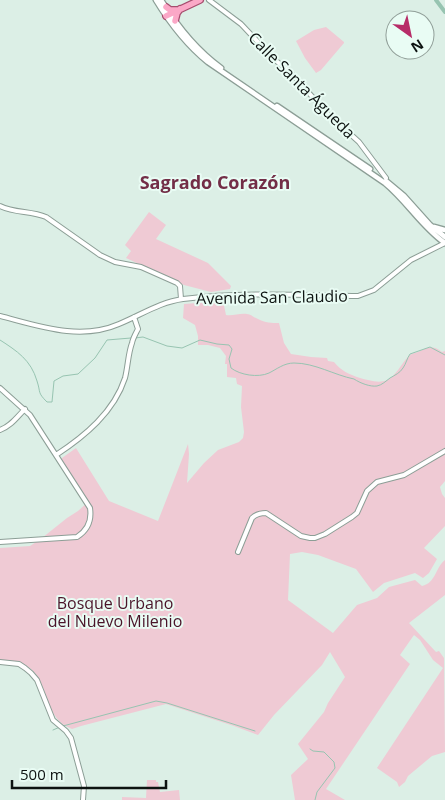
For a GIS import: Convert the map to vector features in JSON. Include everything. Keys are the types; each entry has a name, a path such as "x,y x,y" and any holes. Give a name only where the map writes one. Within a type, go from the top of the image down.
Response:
{"main road":[{"path":"156,0 168,15 175,28 208,62 385,183 445,243"},
{"path":"161,0 166,7 168,15 196,46 216,64 391,184 430,225 445,237"},
{"path":"168,15 200,0"},
{"path":"166,7 173,10 180,9"},
{"path":"175,21 180,9"},
{"path":"430,225 445,230"}],"street":[{"name":"Calle Santa Águeda","path":"209,0 241,24 327,113 359,142 386,178"},
{"path":"0,206 12,210 40,214 109,260 141,267 177,283 180,286 181,299"},
{"name":"Avenida San Claudio","path":"0,316 66,332 87,332 118,325 161,304 181,299 230,295 358,296 374,290 411,260 445,243"},
{"path":"56,455 86,434 101,418 120,390 128,367 131,344 138,328 134,318"},
{"path":"0,388 30,415 90,508 91,515 90,524 77,537 0,542"},
{"path":"0,430 13,423 25,409"},
{"path":"238,552 255,515 266,513 301,536 315,538 325,534 357,513 367,491 377,482 404,475 445,451"},
{"path":"0,662 18,664 32,673 37,680 53,720 69,734 84,786 83,800"}],"green space":[{"path":"326,27 344,43 321,70 316,73 296,41 314,30"},
{"path":"149,212 166,225 156,239 208,263 231,286 230,289 211,292 184,285 126,258 131,251 125,245"},
{"name":"Bosque Urbano del Nuevo Milenio","path":"223,301 226,315 248,314 263,321 279,323 284,343 291,354 327,358 328,361 334,362 349,374 370,381 381,382 390,378 410,355 424,349 433,348 442,352 445,351 445,481 440,487 445,498 445,526 424,548 437,559 429,573 423,578 415,573 384,583 373,592 356,569 318,555 302,552 290,554 288,600 333,633 357,605 377,598 389,587 415,580 422,586 427,584 433,579 445,560 445,595 409,623 444,658 445,752 432,756 408,776 399,787 397,782 377,768 443,668 433,660 420,640 414,635 400,655 410,664 326,789 345,800 295,800 291,775 308,759 298,744 324,712 345,677 330,652 322,665 274,715 258,735 166,704 72,729 56,718 37,676 31,669 20,664 0,661 0,548 30,546 88,502 61,461 62,458 76,448 109,501 158,521 188,444 187,483 218,450 239,442 243,438 242,386 237,384 236,378 227,377 226,356 220,348 198,345 195,325 183,318 184,304"},
{"path":"147,780 156,780 160,792 179,790 180,800 122,800 122,797 146,798"}],"waterway":[{"path":"436,0 445,12"},
{"path":"135,338 143,337 167,346 182,348 200,340 229,345 232,349 229,359 231,368 244,374 265,375 281,366 294,363 317,367 374,386 382,384 397,374 404,366 410,354 430,347 445,355"},
{"path":"0,340 18,352 27,362 37,381 40,394 47,402 52,402 54,381 63,376 78,374 95,358 107,340 131,338"},
{"path":"63,726 156,701 255,731"},
{"path":"53,730 60,727"},
{"path":"310,749 324,752 334,762 335,768 317,792 315,800"}],"district":[{"name":"Sagrado Corazón","path":"215,182"}]}
